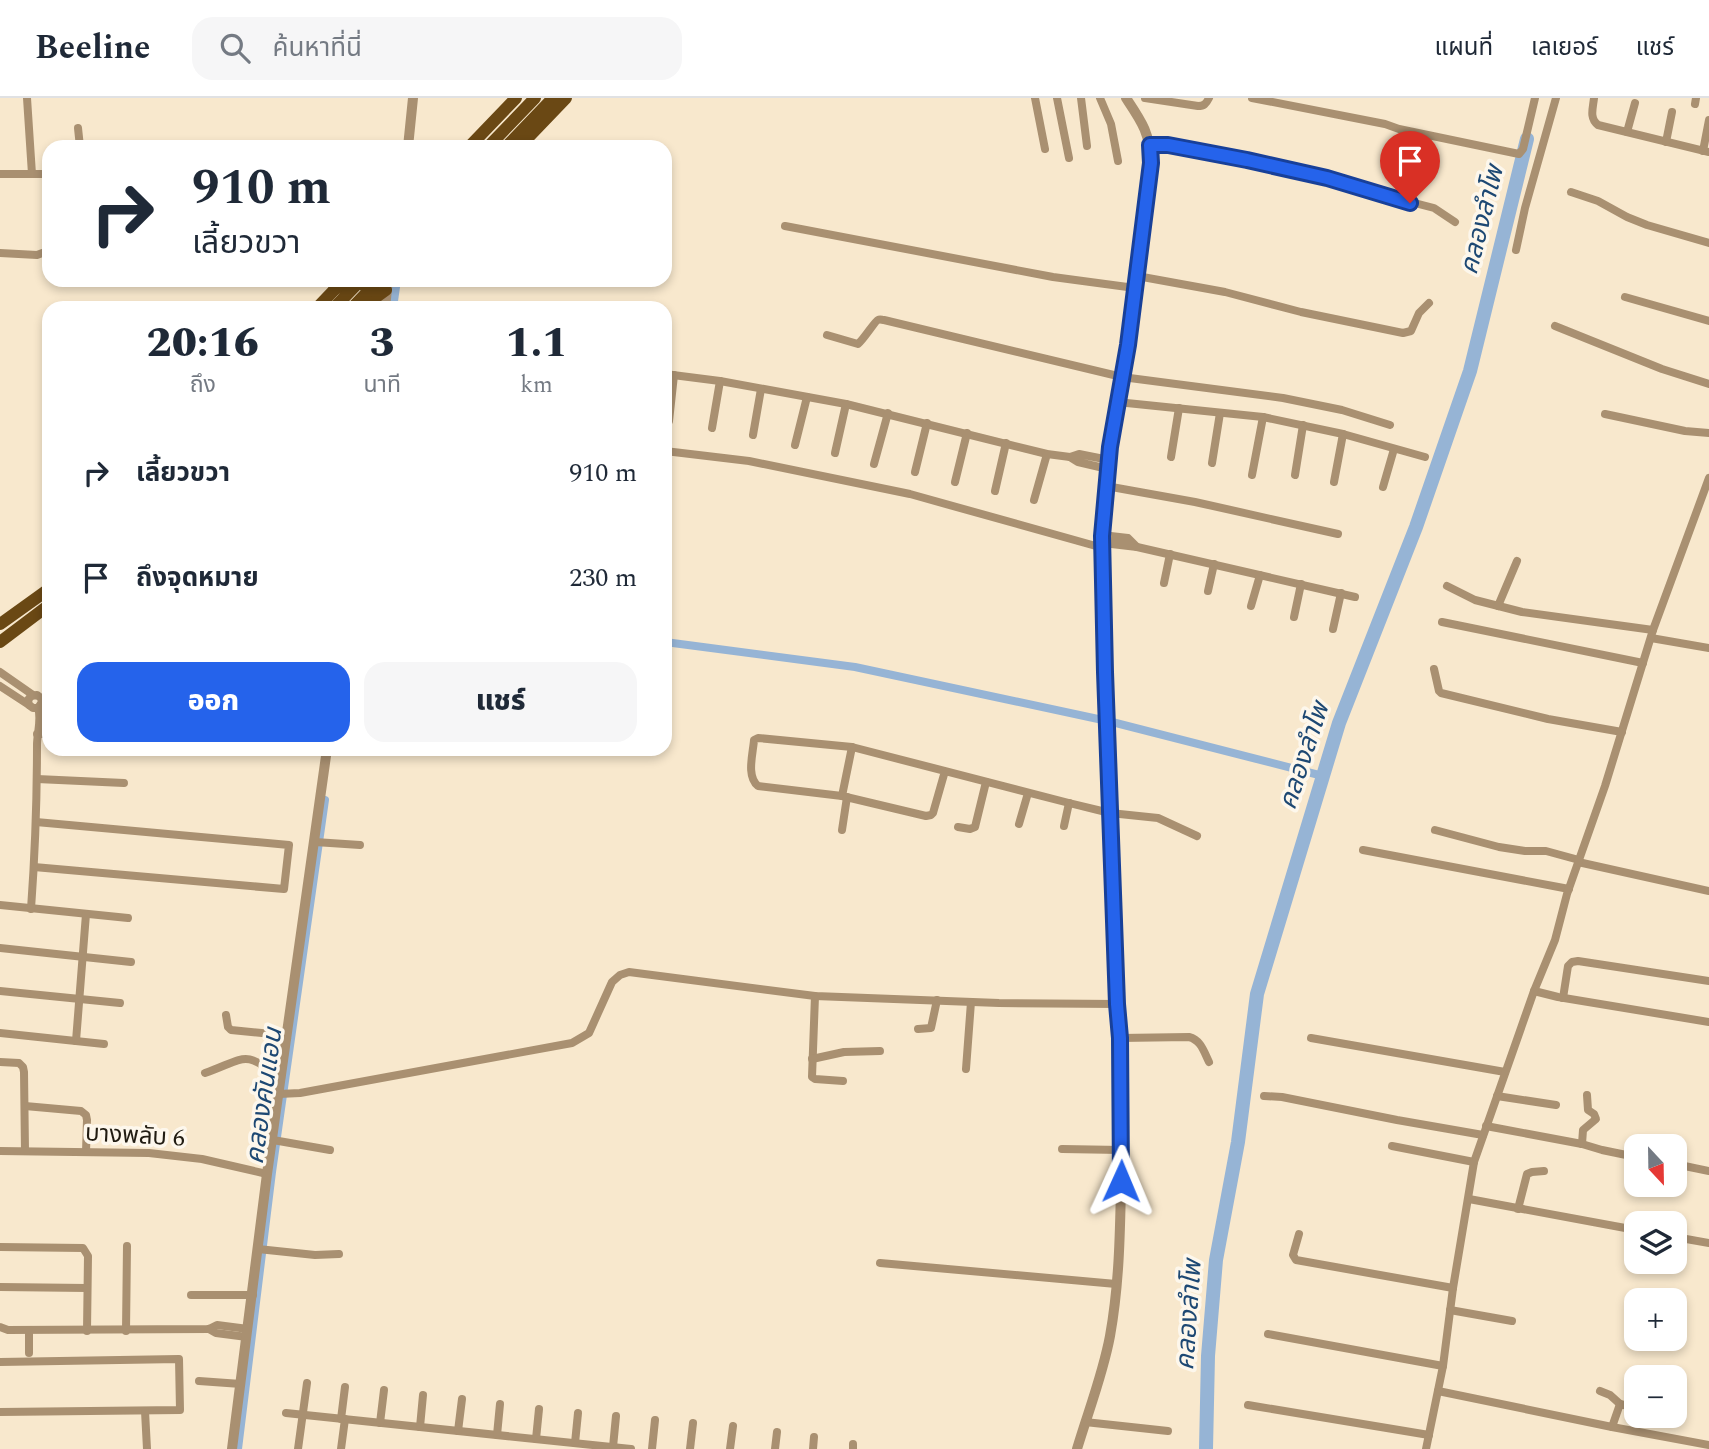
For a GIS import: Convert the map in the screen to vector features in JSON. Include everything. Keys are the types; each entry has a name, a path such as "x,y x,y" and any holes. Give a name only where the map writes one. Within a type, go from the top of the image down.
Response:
{"main road":[{"path":"476,140 516,98"},
{"path":"495,140 535,98"},
{"path":"513,140 553,98"},
{"path":"526,140 566,98"},
{"path":"324,301 337,287"},
{"path":"334,290 339,287"},
{"path":"341,301 354,287"},
{"path":"361,301 380,287"},
{"path":"369,301 381,287"},
{"path":"0,624 42,594"},
{"path":"0,642 42,610"}],"street":[{"path":"27,98 32,174"},
{"path":"409,140 413,98"},
{"path":"1035,98 1045,149"},
{"path":"1057,98 1069,158"},
{"path":"1081,98 1087,146"},
{"path":"1100,98 1111,124 1118,160"},
{"path":"1077,1449 1110,1335 1120,1259 1120,1038 1105,672 1103,542 1108,464 1138,276 1151,163 1150,145 1143,125 1126,98"},
{"path":"1145,98 1203,106 1209,98"},
{"path":"1252,98 1519,154 1523,149 1535,98"},
{"path":"1516,250 1556,98"},
{"path":"1594,98 1592,117 1593,122 1598,125 1706,151 1709,120"},
{"path":"1627,132 1635,103"},
{"path":"1666,142 1672,112"},
{"path":"78,128 79,140"},
{"path":"1150,145 1183,147 1327,178 1434,208 1455,222"},
{"path":"0,174 42,174"},
{"path":"1571,192 1598,201 1647,225 1709,243"},
{"path":"785,226 1054,277 1135,288"},
{"path":"0,253 42,253"},
{"path":"1138,276 1225,292 1301,312 1403,333 1411,331 1419,313 1429,303"},
{"path":"1625,297 1709,321"},
{"path":"827,335 858,344 876,321 884,320 1122,377 1283,398 1342,410 1390,425"},
{"path":"1555,326 1662,369 1709,384"},
{"path":"672,375 846,404 1047,454 1070,457 1079,454 1108,464"},
{"path":"712,428 720,382"},
{"path":"753,435 761,389"},
{"path":"795,445 807,397"},
{"path":"1117,402 1263,417 1343,434 1425,457"},
{"path":"835,453 846,404"},
{"path":"1171,457 1180,408"},
{"path":"1212,463 1220,413"},
{"path":"874,464 888,414"},
{"path":"1605,414 1685,431 1709,433"},
{"path":"1252,475 1263,417"},
{"path":"915,472 927,424"},
{"path":"1295,475 1303,425"},
{"path":"955,482 967,433"},
{"path":"1334,482 1343,434"},
{"path":"995,491 1006,443"},
{"path":"1383,487 1394,449"},
{"path":"672,452 749,461 910,494 1103,542 1128,538 1137,547 1355,597"},
{"path":"1034,500 1047,454"},
{"path":"1426,1449 1443,1366 1474,1162 1534,991 1555,940 1569,888 1652,634 1709,478"},
{"path":"1106,486 1195,502 1338,534"},
{"path":"1164,583 1170,554"},
{"path":"1498,606 1517,561"},
{"path":"1208,591 1214,564"},
{"path":"1251,606 1260,575"},
{"path":"1294,617 1301,584"},
{"path":"1447,586 1475,600 1521,612 1652,634 1709,648"},
{"path":"1333,629 1341,593"},
{"path":"1442,622 1643,663"},
{"path":"1434,669 1441,692 1548,719 1622,732"},
{"path":"0,672 41,698 38,708 40,713 31,909"},
{"path":"0,686 33,708 38,708"},
{"path":"29,705 28,700 33,695"},
{"path":"37,734 42,734"},
{"path":"945,771 930,815 926,816 844,796 758,786 751,776 754,740 763,737 852,747 1110,813 1158,818 1197,836"},
{"path":"842,830 852,747"},
{"path":"232,1449 260,1249 267,1174 274,1140 326,756"},
{"path":"37,779 124,783"},
{"path":"958,827 975,827 986,782"},
{"path":"1019,824 1028,793"},
{"path":"1064,826 1069,803"},
{"path":"34,867 284,889 289,845 36,822"},
{"path":"1434,830 1499,847 1546,851 1709,891"},
{"path":"316,842 360,845"},
{"path":"1363,850 1569,888"},
{"path":"0,905 128,918"},
{"path":"76,1041 86,914"},
{"path":"0,948 131,962"},
{"path":"1563,998 1568,966 1578,961 1709,981"},
{"path":"280,1094 300,1093 572,1043 589,1033 612,982 629,972 815,996 1117,1004"},
{"path":"0,991 120,1003"},
{"path":"1534,991 1709,1021"},
{"path":"815,996 812,1077 843,1081"},
{"path":"918,1028 932,1028 937,1000"},
{"path":"966,1069 971,1002"},
{"path":"226,1015 231,1030 272,1034 287,1039"},
{"path":"0,1033 104,1044"},
{"path":"1120,1038 1195,1038 1209,1062"},
{"path":"1311,1038 1505,1072"},
{"path":"812,1059 844,1052 880,1051"},
{"path":"205,1073 242,1058 249,1058 281,1078"},
{"path":"0,1062 19,1063 23,1068 24,1151"},
{"path":"1582,1144 1583,1130 1596,1119 1594,1114 1588,1111 1587,1095"},
{"path":"1265,1096 1483,1135"},
{"path":"1497,1096 1556,1105"},
{"path":"25,1106 81,1111 87,1119 86,1152"},
{"path":"1486,1126 1624,1155"},
{"path":"274,1140 330,1150"},
{"path":"1392,1146 1474,1162"},
{"path":"1062,1149 1121,1150"},
{"name":"บางพลับ 6","path":"0,1151 149,1153 202,1159 267,1174"},
{"path":"1687,1166 1709,1171"},
{"path":"1518,1209 1527,1174 1544,1171"},
{"path":"1469,1199 1624,1228"},
{"path":"1299,1234 1293,1255 1296,1260 1453,1288"},
{"path":"1687,1239 1709,1243"},
{"path":"126,1331 127,1246"},
{"path":"0,1247 83,1248 88,1256 87,1331"},
{"path":"260,1249 315,1255 339,1254"},
{"path":"880,1263 1116,1284"},
{"path":"0,1287 87,1288"},
{"path":"191,1294 253,1296"},
{"path":"1450,1310 1512,1321"},
{"path":"0,1327 8,1330 126,1331 209,1329 217,1325 248,1333"},
{"path":"29,1330 29,1353"},
{"path":"1268,1334 1443,1366"},
{"path":"0,1362 179,1359 180,1410 0,1412"},
{"path":"199,1381 241,1384"},
{"path":"298,1449 307,1383"},
{"path":"341,1449 345,1387"},
{"path":"380,1423 384,1390"},
{"path":"1438,1391 1709,1445"},
{"path":"1600,1391 1624,1405"},
{"path":"420,1427 423,1395"},
{"path":"458,1431 462,1399"},
{"path":"497,1435 500,1404"},
{"path":"1612,1427 1620,1404"},
{"path":"1248,1405 1429,1435"},
{"path":"536,1439 539,1409"},
{"path":"145,1411 147,1449"},
{"path":"286,1413 631,1449"},
{"path":"575,1443 578,1413"},
{"path":"613,1447 616,1416"},
{"path":"652,1449 655,1420"},
{"path":"1084,1422 1168,1431"},
{"path":"690,1449 692,1423"},
{"path":"730,1449 733,1426"},
{"path":"775,1449 777,1433"},
{"path":"813,1449 814,1437"}],"waterway":[{"name":"คลองลำโพ","path":"1206,1449 1208,1356 1216,1260 1238,1142 1257,994 1339,723 1416,527 1470,371 1527,139"},
{"name":"คลองคันแอน","path":"394,301 396,287"},
{"path":"672,643 855,667 1112,722 1323,776"},
{"name":"คลองคันแอน","path":"238,1449 272,1172 325,800"}],"route":[{"path":"1121,1181 1120,1038 1102,536 1110,447 1138,276 1151,163 1150,145 1168,145 1247,160 1327,178 1410,203"}]}
